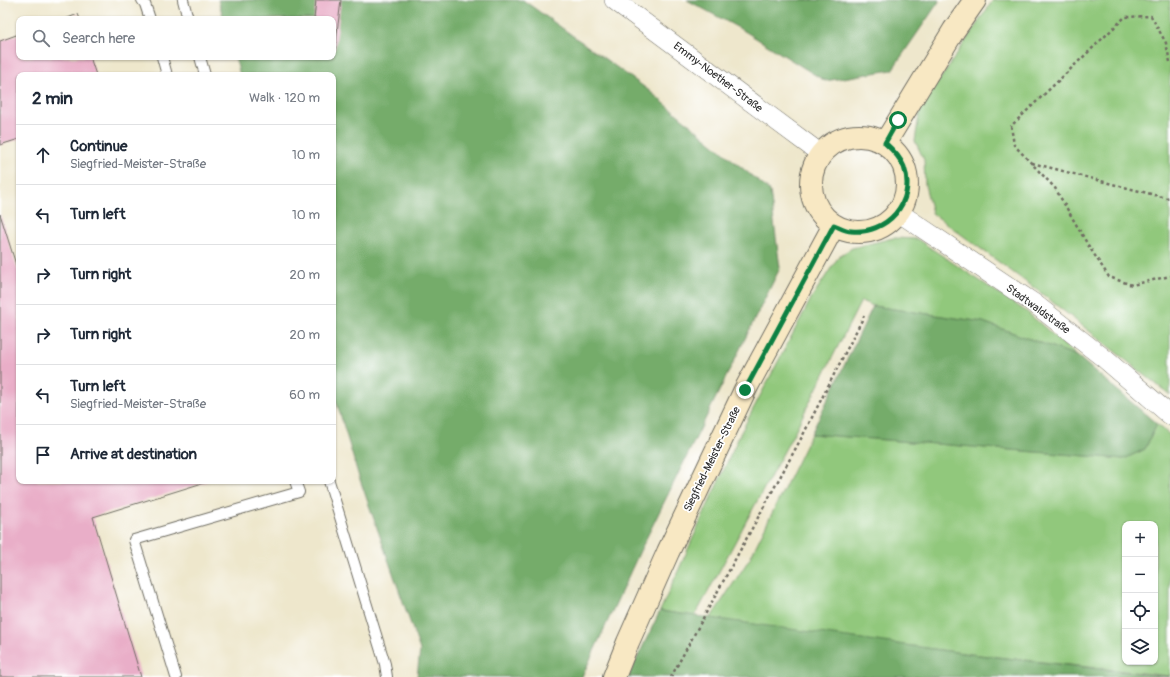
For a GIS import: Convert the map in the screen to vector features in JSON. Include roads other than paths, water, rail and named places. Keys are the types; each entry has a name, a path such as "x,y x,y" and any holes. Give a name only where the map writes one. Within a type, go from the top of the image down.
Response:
{"street":[{"name":"Emmy-Noether-Straße","path":"614,0 821,154"},
{"path":"885,143 974,0"},
{"path":"858,136 872,138 885,143 896,154 904,167 907,182 905,198 898,212 889,222 877,228 863,232 850,231 834,225 825,218 817,207 812,194 811,180 814,166 821,154 844,138 858,136"},
{"name":"Stadtwaldstraße","path":"898,212 1034,304 1105,360 1170,415"},
{"name":"Siegfried-Meister-Straße","path":"614,677 668,552 745,390 834,225"}],"lane":[{"path":"142,0 146,4 149,16"},
{"path":"182,0 187,16"},
{"path":"163,60 166,72"},
{"path":"201,60 204,72"},
{"path":"176,677 134,540 299,492 297,484"},
{"path":"330,484 385,664 387,677"}]}
